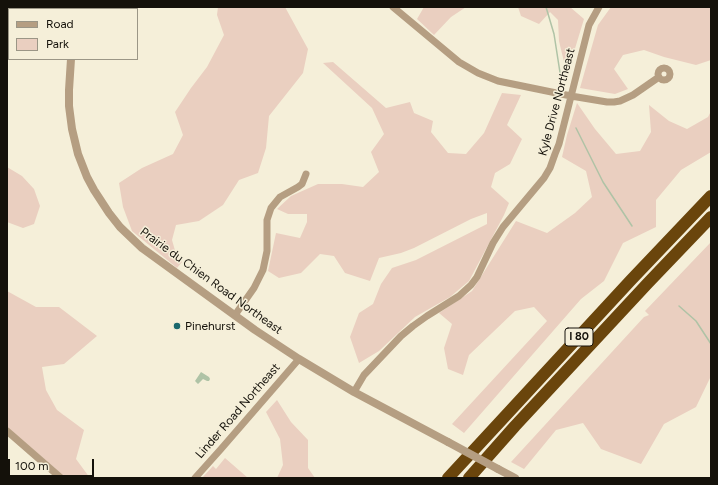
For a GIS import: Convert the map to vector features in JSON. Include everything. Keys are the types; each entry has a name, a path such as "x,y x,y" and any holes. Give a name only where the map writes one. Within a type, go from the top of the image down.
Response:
{"highway":[{"name":"I 80","path":"448,478 711,196"},
{"name":"I 80","path":"469,478 515,426 711,217"}],"street":[{"path":"393,7 459,62 478,73 498,81 571,96 614,102 633,95 659,77"},
{"name":"Kyle Drive Northeast","path":"354,392 364,375 401,336 427,316 459,296 471,285 477,277 493,243 503,227 537,187 550,168 559,144 589,26 599,7"},
{"name":"Prairie du Chien Road Northeast","path":"71,60 68,98 74,141 82,164 100,201 120,227 142,248 235,314 255,330 299,359 354,392 515,478"},
{"path":"235,314 254,288 263,270 268,220 271,208 280,197 302,184 306,174"},
{"name":"Linder Road Northeast","path":"195,478 299,359"},
{"path":"7,431 61,478"}],"green space":[{"path":"218,7 285,7 308,49 303,73 269,116 266,148 258,173 239,180 223,205 199,221 176,225 172,240 176,254 182,262 177,268 132,231 123,207 119,183 142,168 173,154 183,135 175,112 207,67 224,35 217,15"},
{"path":"424,7 466,7 451,17 434,35 417,19"},
{"path":"518,7 570,7 584,19 573,55 564,62 559,41 558,20 550,12 539,24 521,16"},
{"path":"611,7 711,7 711,60 696,65 644,50 623,55 614,69 628,89 615,94 580,88 598,25"},
{"path":"333,62 386,108 410,102 414,113 433,121 431,132 448,153 466,154 484,133 502,93 521,95 507,125 522,139 510,164 495,173 491,187 509,203 469,281 450,297 415,317 379,351 359,363 350,337 359,313 373,304 381,284 392,268 416,260 487,224 487,213 471,219 414,248 401,253 379,258 370,281 345,273 334,256 320,254 301,273 279,278 268,271 276,233 300,238 307,222 307,214 288,214 277,209 291,196 318,184 342,184 363,187 379,172 371,152 384,134 372,108 323,63"},
{"path":"577,103 595,129 616,154 640,151 651,132 649,105 669,121 687,129 708,117 711,111 711,152 681,170 656,200 656,227 623,243 604,281 581,299 464,433 452,424 547,321 534,307 515,311 469,355 463,375 448,369 444,348 452,324 439,313 472,291 516,221 547,233 575,213 592,197 586,171 562,157"},
{"path":"7,167 22,176 34,189 40,206 34,224 23,228 7,222"},
{"path":"711,242 711,376 696,407 664,424 641,464 601,449 583,423 556,430 524,469 511,462 644,317 649,315 645,311"},
{"path":"7,291 36,307 59,307 97,336 64,364 42,367 46,390 57,410 84,430 76,459 90,478 66,478 7,427"},
{"path":"277,400 291,422 308,440 308,468 315,478 277,478 283,465 280,439 266,412"},
{"path":"225,458 248,478 202,478 213,466 216,469"}],"shaded area":[{"path":"201,372 210,379 207,381 203,379 198,384 195,381"}],"waterway":[{"path":"546,7 554,34 561,79"},
{"path":"576,128 603,182 632,226"},
{"path":"679,306 696,321 711,344"}],"place":[{"name":"Pinehurst","path":"177,326"}]}
